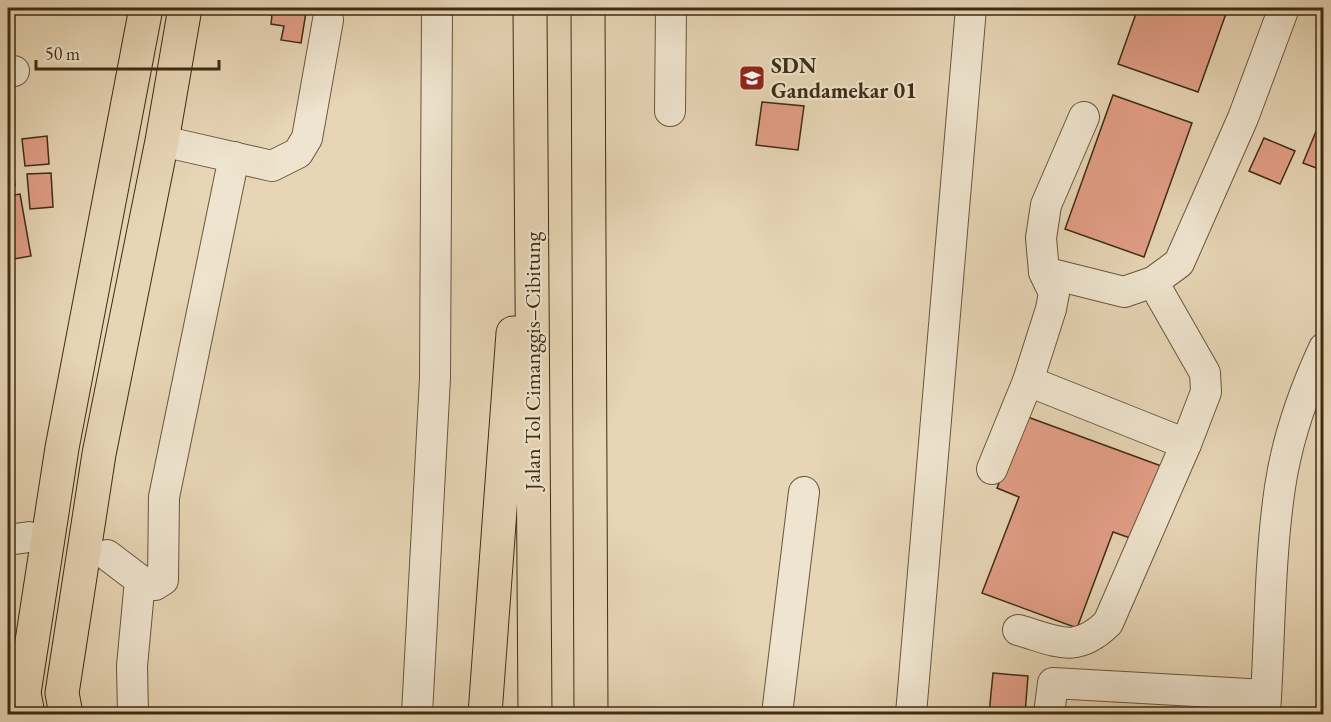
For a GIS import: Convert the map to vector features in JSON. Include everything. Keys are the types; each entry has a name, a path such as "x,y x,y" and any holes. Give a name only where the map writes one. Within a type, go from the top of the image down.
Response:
{"highway":[{"path":"28,714 24,693 62,448 146,8"},
{"path":"66,714 62,693 99,454 162,141 185,8"},
{"name":"Jalan Tol Cimanggis–Cibitung","path":"530,8 535,714"},
{"path":"588,8 591,714"},
{"path":"484,714 531,77"}],"street":[{"path":"417,714 435,378 437,8"},
{"path":"670,111 671,8"},
{"path":"911,714 971,8"},
{"path":"1044,272 1124,292 1153,282 1179,263 1243,118 1284,8"},
{"path":"162,141 272,166 298,153 307,138 328,21"},
{"path":"992,469 1028,381 1054,293 1044,272 1041,238 1046,206 1084,117"},
{"path":"107,555 140,580 155,585 163,580 164,497 234,157"},
{"path":"1018,630 1070,645 1094,637 1108,623 1186,444 1206,392 1205,373 1153,282"},
{"path":"1049,714 1053,683 1266,705 1271,571 1280,485 1306,387 1323,348"},
{"path":"1028,381 1186,444"},
{"path":"777,714 804,492"},
{"path":"133,714 132,666 140,580"}],"building":[{"path":"260,8 300,8 300,11 306,12 301,43 281,40 284,26 271,24 272,15 259,13"},
{"path":"1138,8 1228,8 1198,92 1118,64"},
{"path":"1113,95 1192,123 1144,257 1065,229"},
{"path":"762,102 804,106 798,150 756,145"},
{"path":"1324,112 1324,171 1303,163"},
{"path":"47,136 49,164 25,166 22,139"},
{"path":"1264,138 1295,151 1280,184 1249,171"},
{"path":"11,147 15,185 8,186 8,148"},
{"path":"51,173 53,207 30,209 27,174"},
{"path":"20,194 31,256 8,260 8,196"},
{"path":"8,304 14,335 8,337"},
{"path":"1025,416 1164,467 1136,540 1113,532 1077,628 982,593 1019,497 997,488"},
{"path":"993,673 1028,676 1025,714 989,714"}],"place":[{"name":"SDN Gandamekar 01","path":"752,78"}]}
